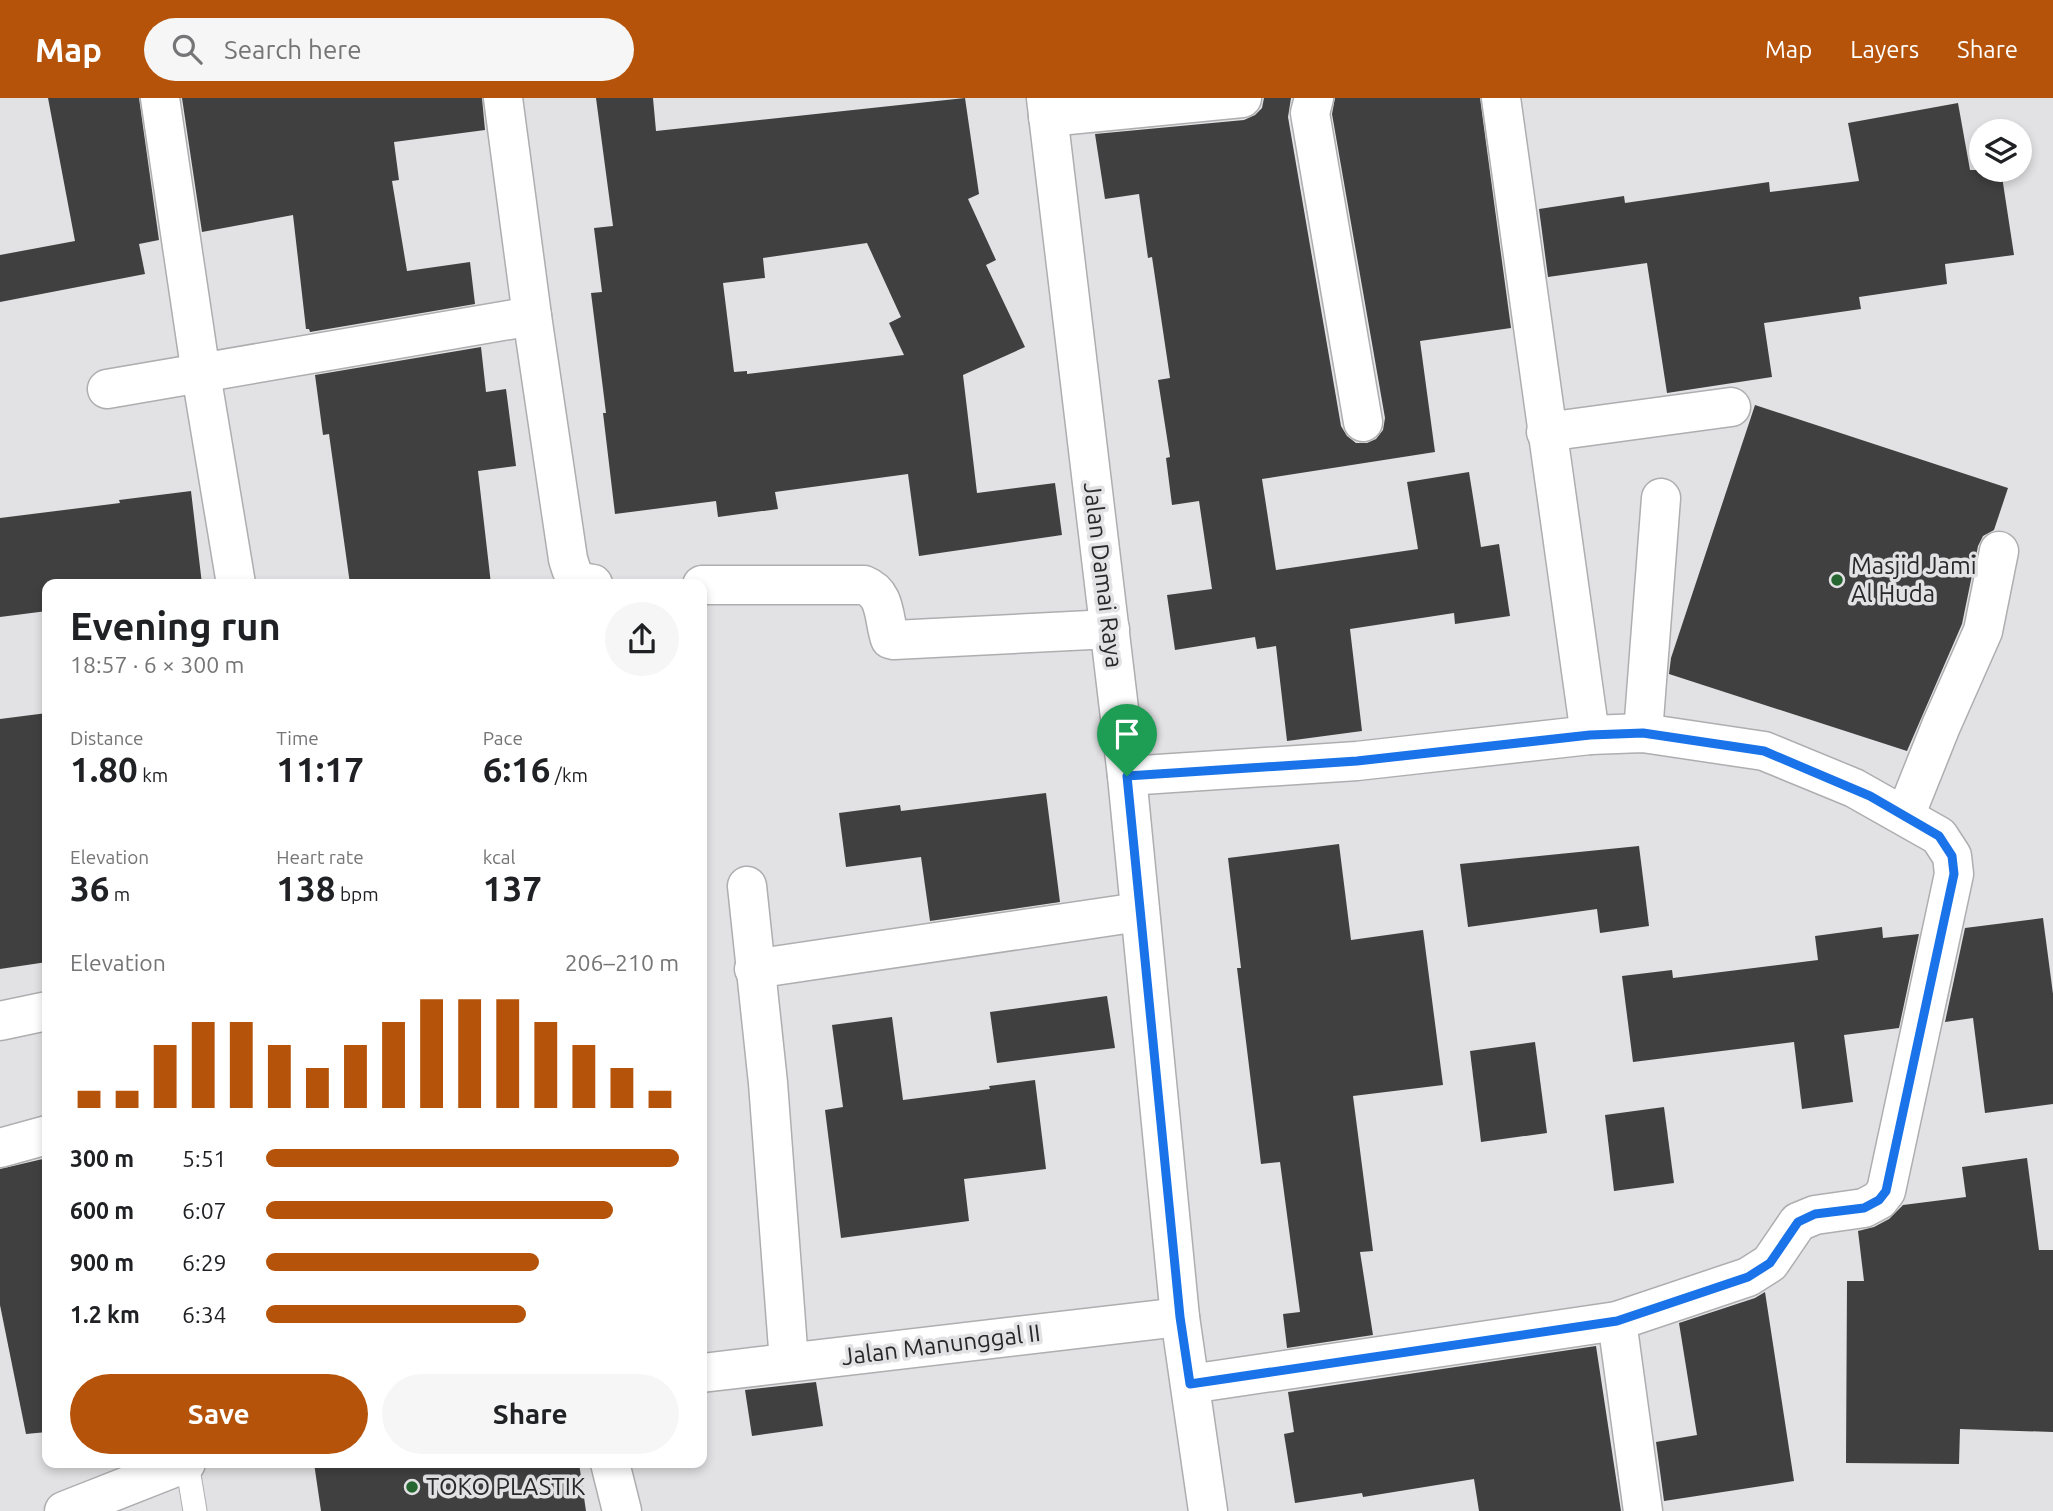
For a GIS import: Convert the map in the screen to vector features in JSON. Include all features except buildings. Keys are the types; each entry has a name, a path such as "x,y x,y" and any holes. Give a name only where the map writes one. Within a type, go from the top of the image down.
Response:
{"street":[{"path":"160,98 201,374 235,579"},
{"path":"503,98 568,559 575,579"},
{"path":"1047,107 1242,98"},
{"path":"1314,98 1310,113 1363,422"},
{"path":"1501,98 1590,735"},
{"name":"Jalan Damai Raya","path":"1047,107 1111,629 1180,1317 1208,1511"},
{"path":"107,389 532,316"},
{"path":"1546,432 1731,407"},
{"path":"1643,733 1661,498"},
{"path":"1905,816 1983,631 1998,551"},
{"path":"707,585 864,585 874,589 880,597 887,633 890,639 894,640 1111,629"},
{"path":"1127,776 1357,761 1590,735 1643,733 1764,751 1870,796 1939,836 1952,856 1954,874 1886,1191 1879,1200 1864,1208 1815,1214 1798,1222 1770,1263 1748,1277 1617,1321 1190,1384"},
{"path":"747,886 768,1083 789,1362"},
{"path":"754,969 1139,912"},
{"path":"0,1021 42,1012"},
{"path":"0,1148 42,1136"},
{"name":"Jalan Manunggal II","path":"707,1372 1180,1317"},
{"path":"1617,1321 1643,1511"},
{"path":"64,1511 174,1468"},
{"path":"611,1468 622,1511"}],"lane":[{"path":"188,1468 195,1511"}],"place":[{"name":"Masjid Jami Al Huda","path":"1837,580"},
{"name":"TOKO PLASTIK","path":"412,1487"}],"route":[{"path":"1643,733 1764,751 1870,796 1939,836 1952,856 1954,874 1886,1191 1879,1200 1864,1208 1815,1214 1798,1222 1770,1263 1748,1277 1617,1321 1190,1384 1180,1317 1127,776 1357,761 1590,735 1643,733"}]}
